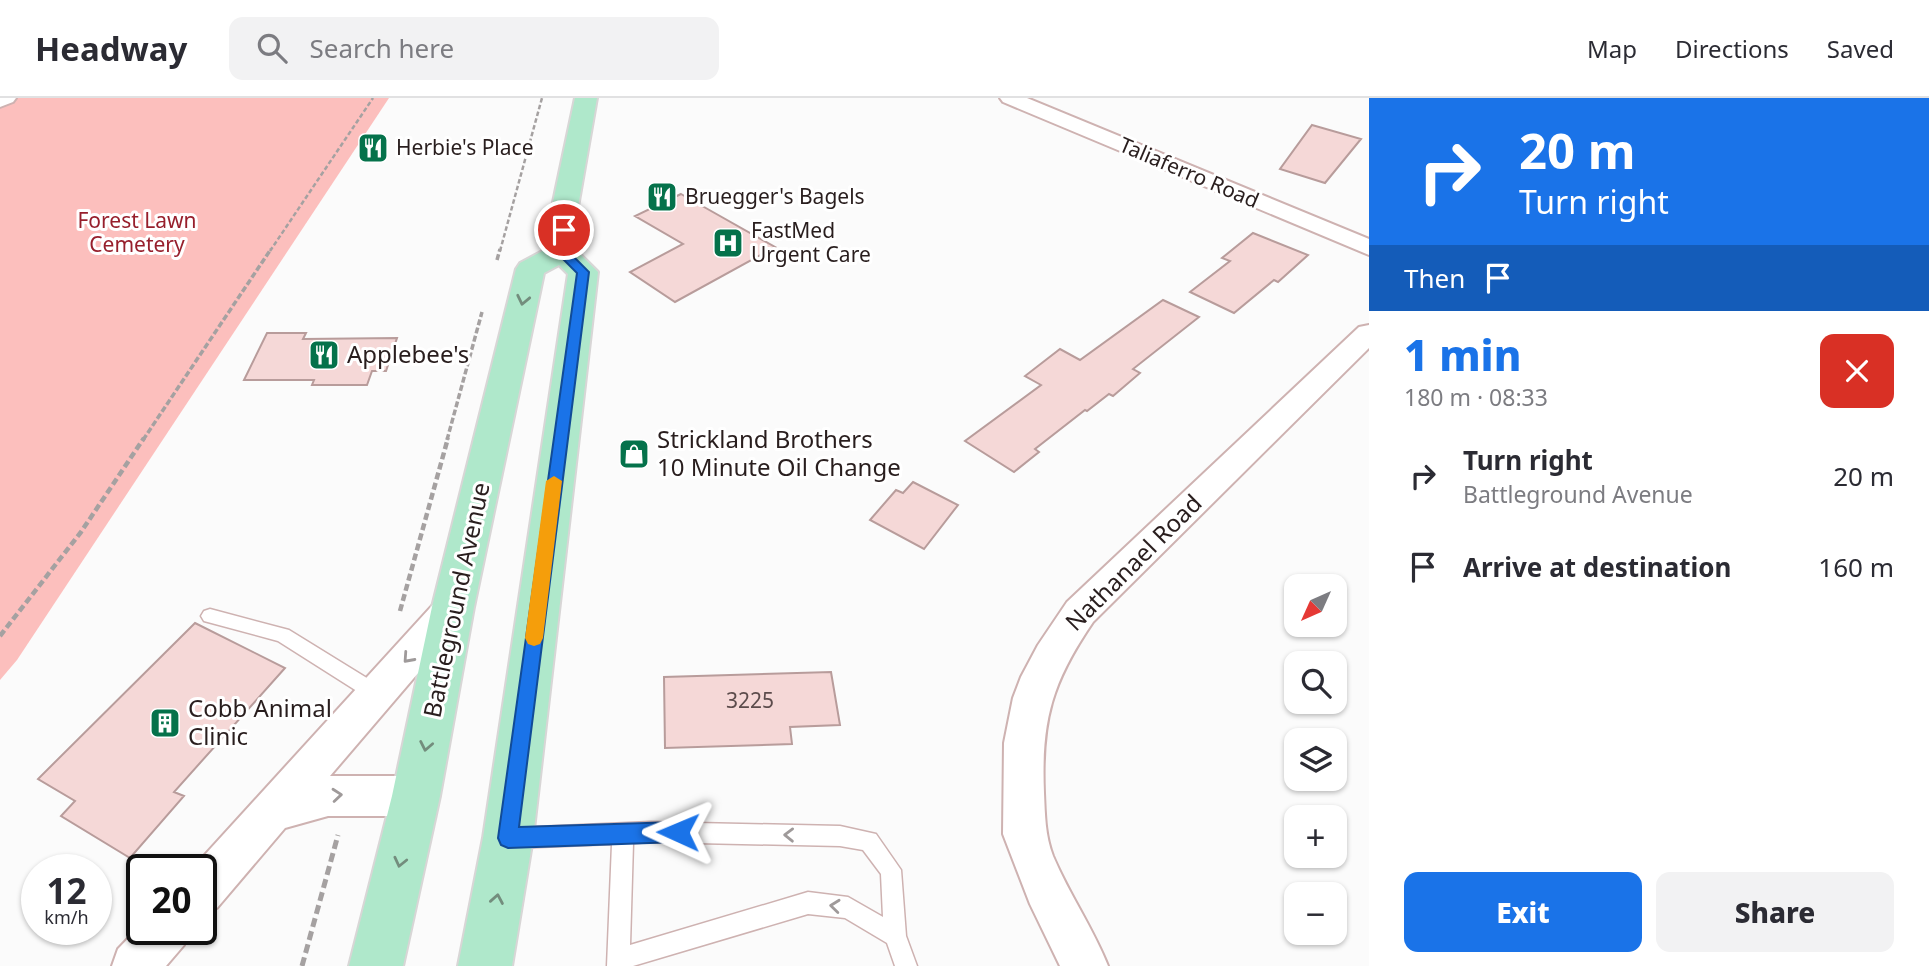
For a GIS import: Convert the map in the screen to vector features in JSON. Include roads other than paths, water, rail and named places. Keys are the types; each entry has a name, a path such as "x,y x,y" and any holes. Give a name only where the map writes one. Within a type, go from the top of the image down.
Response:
{"main road":[{"path":"485,966 508,838 583,272 562,252 565,207 586,98"},
{"name":"Battleground Avenue","path":"376,966 416,796 453,607 530,270 562,252"}],"street":[{"path":"0,101 6,98"},
{"name":"Taliaferro Road","path":"1010,98 1369,248"},
{"name":"Nathanael Road","path":"1085,966 1048,894 1025,837 1022,777 1024,724 1035,686 1054,647 1080,612 1369,333"},
{"path":"217,874 453,607"},
{"path":"272,814 302,800 350,794 416,796"},
{"path":"135,966 154,945"}],"lane":[{"path":"210,616 283,635 377,694"},
{"path":"623,832 618,962 808,903 848,908 895,936"},
{"path":"508,838 623,832 840,836 869,841 891,870 895,936 906,966"}],"place":[{"name":"Herbie's Place","path":"373,148"},
{"name":"Bruegger's Bagels","path":"662,197"},
{"name":"FastMed Urgent Care","path":"728,243"},
{"name":"Applebee's","path":"324,355"},
{"name":"Strickland Brothers 10 Minute Oil Change","path":"634,454"},
{"name":"Cobb Animal Clinic","path":"165,723"}],"park label":[{"name":"Forest Lawn Cemetery","path":"137,233"}]}
